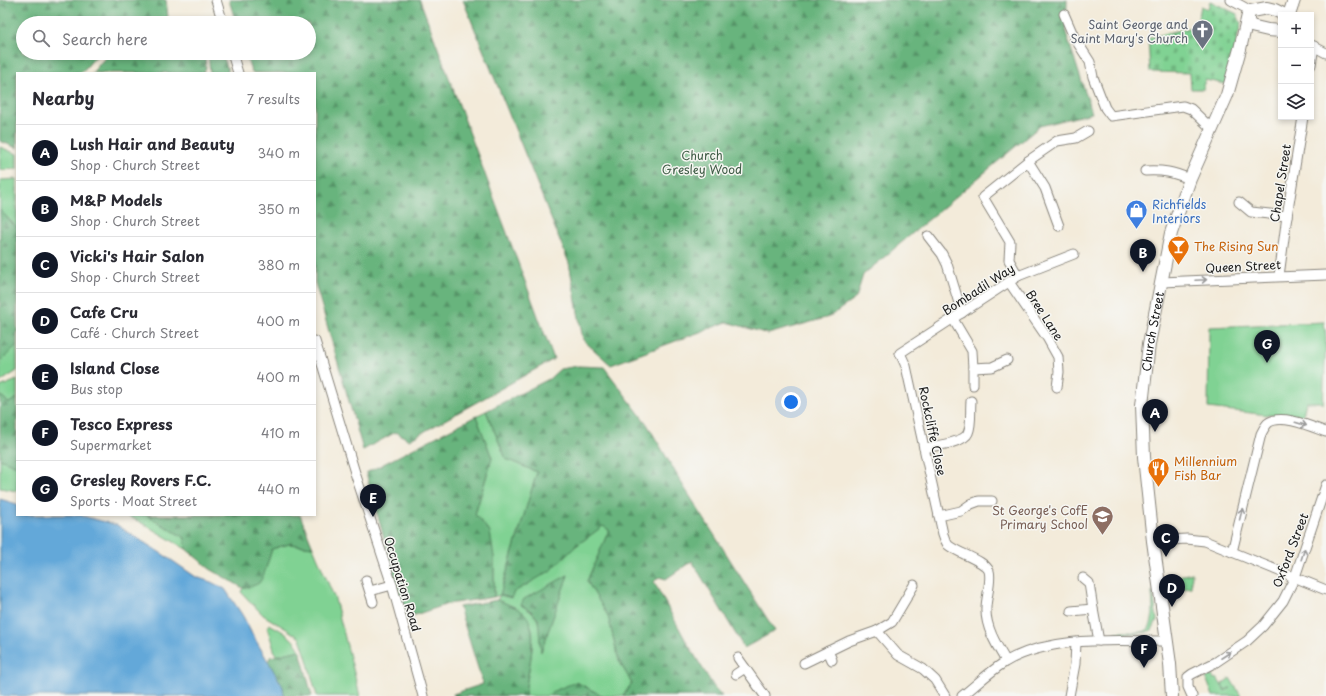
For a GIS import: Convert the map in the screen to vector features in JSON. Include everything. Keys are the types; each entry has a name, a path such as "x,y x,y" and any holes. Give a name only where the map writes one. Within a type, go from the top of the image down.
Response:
{"street":[{"path":"216,0 221,16"},
{"path":"1231,0 1246,8 1267,8 1279,12"},
{"path":"1290,12 1294,0"},
{"path":"1246,8 1248,21 1251,26 1278,31"},
{"name":"Church Street","path":"1172,696 1144,457 1142,405 1149,344 1171,233 1190,179 1227,95 1240,49 1246,8"},
{"path":"1064,14 1074,37 1090,62 1093,77 1105,108 1110,116 1183,106 1191,109 1212,129"},
{"path":"1243,35 1257,28"},
{"path":"1314,47 1326,53"},
{"path":"234,60 238,72"},
{"name":"Chapel Street","path":"1279,276 1303,120"},
{"path":"1018,276 1009,260 1010,242 983,197 1028,161 1057,141 1076,138 1088,131"},
{"path":"1028,161 1045,188 1059,226"},
{"path":"1145,171 1163,170 1190,179"},
{"path":"1239,202 1251,212 1287,216"},
{"path":"928,236 942,254 947,264 962,313"},
{"name":"Bombadil Way","path":"900,353 1018,276 1074,254"},
{"name":"Queen Street","path":"1162,282 1326,275"},
{"name":"Bree Lane","path":"1009,282 1048,339 1058,357 1059,372 1057,387"},
{"path":"953,318 970,347 973,368 973,385"},
{"name":"Rockcliffe Close","path":"900,353 906,366 943,534 947,544 958,552 985,565 989,571 989,588 986,608 987,619 996,644 1006,662"},
{"name":"Occupation Road","path":"317,359 392,584 423,696"},
{"path":"973,368 992,367 1007,360"},
{"path":"924,448 965,438 969,429 971,401"},
{"path":"1232,552 1261,434 1268,423 1274,420 1292,421 1326,432"},
{"name":"Oxford Street","path":"1192,696 1188,687 1188,677 1226,656 1254,634 1283,601 1295,577 1326,486"},
{"path":"939,516 962,511 979,501 992,501"},
{"path":"1153,541 1175,539 1196,539 1205,541 1326,590"},
{"path":"1083,578 1089,583 1092,609 1099,641"},
{"path":"366,580 373,602"},
{"path":"370,591 392,584"},
{"path":"804,663 849,641 877,631 892,622 904,595 914,585"},
{"path":"1071,611 1092,609"},
{"path":"877,631 898,654 927,672 935,680 945,696"},
{"path":"962,696 991,671 1006,662 1030,652 1058,645 1099,641 1166,641"},
{"path":"1069,696 1075,664 1076,643"},
{"path":"828,651 832,660"},
{"path":"738,658 765,696"},
{"path":"736,674 745,668"}],"green space":[{"path":"0,0 166,0 168,16 16,16 16,60 93,60 82,72 16,72 16,148 0,141"},
{"path":"229,0 420,0 554,359 409,440 396,432 363,450 316,286 316,72 252,72 247,60 316,60 316,16 234,16"},
{"name":"Church Gresley Wood","path":"463,0 1067,0 1066,33 1092,113 1040,126 863,275 856,298 829,317 768,334 727,322 611,365 583,340 569,263"},
{"path":"1210,1 1237,14 1241,24 1226,84 1205,80 1204,89 1191,89 1190,73 1150,72 1148,38 1197,26 1201,6 1208,9"},
{"path":"103,60 205,60 206,68 204,72 93,72"},
{"path":"209,60 224,60 229,72 210,72"},
{"path":"0,147 16,154 16,169 0,170"},
{"path":"16,179 16,227 0,210 0,180"},
{"path":"0,210 16,227 16,346 0,362"},
{"path":"1324,322 1326,338 1323,404 1319,402 1306,402 1302,419 1208,408 1209,327"},
{"path":"16,346 16,372 0,382 0,362"},
{"path":"578,366 604,367 647,424 684,487 775,631 744,648 692,561 666,579 659,577 654,582 686,641 714,687 722,696 623,696 632,683 619,661 608,616 587,581 609,530 603,526 576,546 550,571 514,592 511,598 500,595 537,472 506,459 486,411 549,379 560,369"},
{"path":"16,380 16,399 9,403 0,395 0,387"},
{"path":"0,395 9,403 16,399 16,466 0,459"},
{"path":"486,411 506,459 537,472 500,595 494,597 494,557 475,515 492,458 476,416"},
{"path":"476,416 492,458 475,514 490,532 494,557 494,597 448,604 406,618 366,473"},
{"path":"0,459 16,466 16,491 0,488"},
{"path":"127,516 148,516 185,538 186,549"},
{"path":"148,516 300,516 313,547 289,544 272,549 265,571 259,583 243,588 210,569 186,549 185,538"},
{"path":"602,525 609,530 587,581 608,616 619,661 632,683 623,696 603,696 576,682 551,696 525,696 533,632 531,626 517,609 497,600 500,595 514,592 531,582","holes":["568,575 541,651 539,624 534,615 521,605"]},
{"path":"289,544 313,547 335,599 360,696 317,696 300,638 263,615 241,592 243,588 249,586 259,578 268,561 272,549"},
{"path":"1192,573 1191,587 1179,590 1178,586 1173,587 1172,581 1180,580 1179,576"},
{"path":"568,575 541,652 538,619 531,611 521,605 524,599"},
{"path":"1152,592 1157,620 1152,630 1146,632 1117,635 1116,632 1139,632 1148,629 1151,624 1153,613"},
{"path":"497,600 525,614 530,622 532,642 525,696 454,696 453,694 483,684 459,607"},
{"path":"269,624 287,635 294,641 300,650 276,656 267,627"},
{"path":"300,650 312,696 284,696 283,687 268,662 270,657"},
{"path":"1212,675 1214,679 1217,678 1225,691 1230,688 1225,690 1222,684 1230,678 1241,696 1213,696 1206,678"},
{"path":"576,682 603,696 551,696 551,692"}],"water":[{"path":"0,499 16,504 16,516 83,516 117,525 196,577 225,589 243,616 283,687 284,696 0,696"}],"place":[{"name":"Saint George and Saint Mary's Church","path":"1203,50"},
{"name":"Richfields Interiors","path":"1137,230"},
{"name":"The Rising Sun","path":"1178,266"},
{"name":"M&P Models","path":"1143,272"},
{"name":"Gresley Rovers F.C.","path":"1267,363"},
{"name":"Lush Hair and Beauty","path":"1155,432"},
{"name":"Millennium Fish Bar","path":"1159,488"},
{"name":"Island Close","path":"373,517"},
{"name":"St George's CofE Primary School","path":"1103,536"},
{"name":"Vicki's Hair Salon","path":"1166,557"},
{"name":"Cafe Cru","path":"1172,607"},
{"name":"Tesco Express","path":"1144,668"}]}
